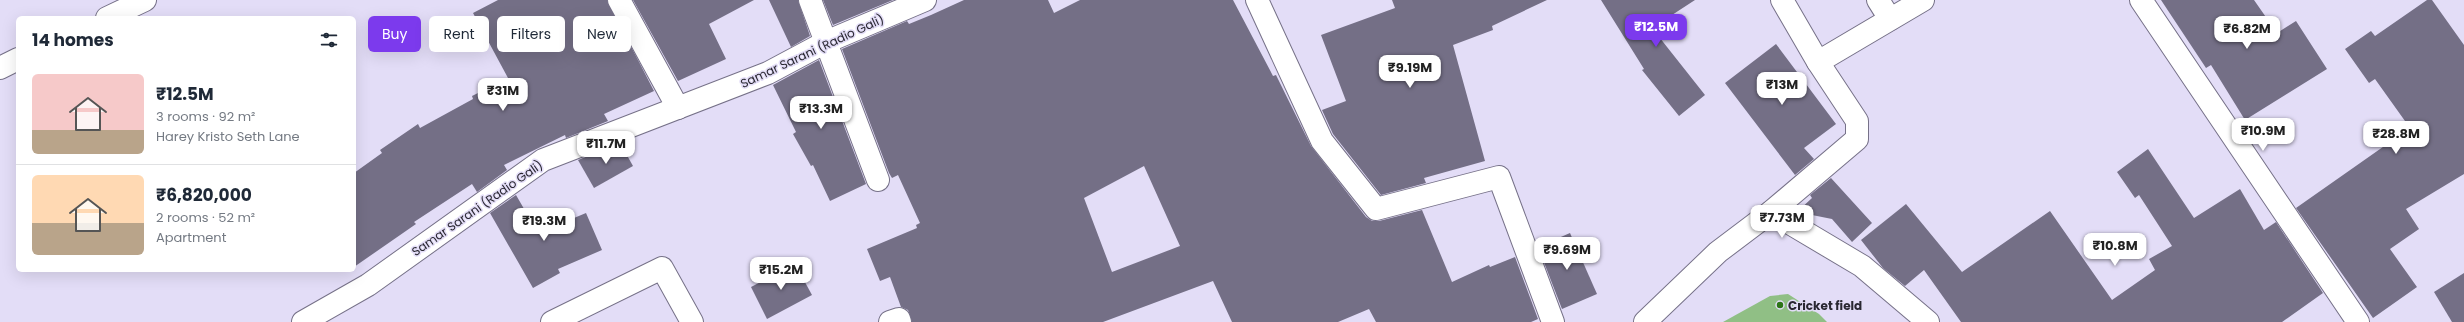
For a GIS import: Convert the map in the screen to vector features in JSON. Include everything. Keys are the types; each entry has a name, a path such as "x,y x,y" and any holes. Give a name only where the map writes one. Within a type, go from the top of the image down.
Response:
{"street":[{"path":"110,16 145,0"},
{"path":"620,0 678,108"},
{"path":"810,0 878,180"},
{"name":"Samar Sarani (Radio Gali)","path":"303,322 368,286 544,160 768,73 826,42 925,0"},
{"path":"1257,0 1322,141 1376,209 1499,177 1553,322"},
{"path":"1645,322 1718,252 1771,212 1857,139 1857,121 1818,62 1782,0"},
{"path":"1878,0 1890,20"},
{"path":"1818,62 1923,0"},
{"path":"2141,0 2358,322"},
{"path":"0,68 16,60"},
{"path":"1771,212 1862,266 1928,322"},
{"path":"552,322 662,268 692,322"},
{"path":"890,322 899,319 900,322"}],"green space":[{"name":"Cricket field","path":"1788,294 1819,314 1827,322 1723,322 1770,296"}],"building":[{"path":"498,0 607,0 615,16 573,16 573,52 631,52 631,46 654,91 604,114 608,121 566,138 565,135 504,165 507,170 477,192 472,184 414,222 416,224 356,266 356,172 382,153 380,150 418,124 420,128 473,99 472,96 508,78 489,43 489,16 475,16 473,13"},
{"path":"633,0 754,0 709,24 726,59 678,81"},
{"path":"769,0 798,0 810,36 791,47"},
{"path":"823,0 893,0 833,25"},
{"path":"964,0 1048,0 1054,13 1080,0 1233,0 1273,76 1276,75 1311,146 1366,217 1372,221 1379,221 1422,210 1452,282 1489,265 1490,267 1515,257 1538,319 1531,322 1376,322 1369,309 1338,322 1232,322 1213,281 1103,322 912,322 908,310 901,307 890,277 880,281 867,249 917,228 916,225 920,223 898,175 892,178 889,173 842,49 907,21 909,24","holes":["1144,166 1180,246 1112,272 1084,198"]},
{"path":"1392,0 1547,0 1492,26 1493,30 1453,45 1485,161 1424,178 1426,183 1381,195 1333,134 1322,110 1346,101 1321,35 1395,8"},
{"path":"1601,0 1695,0 1652,28 1705,95 1679,116 1642,70 1644,69"},
{"path":"2161,0 2254,0 2277,33 2296,21 2327,69 2245,120 2211,65 2206,68"},
{"path":"2427,0 2432,0 2464,45 2464,174 2406,209 2419,229 2390,249 2417,287 2373,318 2296,208 2410,128 2375,79 2369,83 2345,49 2371,31 2375,36"},
{"path":"1776,44 1836,124 1804,148 1814,159 1795,175 1725,83"},
{"path":"819,60 866,184 830,201 813,165 811,166 793,134 796,132 773,85"},
{"path":"620,143 633,166 594,188 578,160"},
{"path":"2148,149 2194,218 2240,189 2264,230 2276,222 2323,293 2282,322 1961,322 1924,270 1905,286 1883,268 1861,240 1906,204 1962,272 2050,211 2112,300 2155,270 2149,259 2172,246 2139,195 2135,198 2117,172"},
{"path":"1831,178 1872,223 1852,242 1832,219 1797,212 1812,198 1810,195"},
{"path":"516,195 538,233 586,213 602,250 558,269 560,273 533,288 490,213"},
{"path":"1570,233 1597,294 1562,309 1538,247"},
{"path":"795,264 812,295 767,319 751,287"},
{"path":"2464,273 2464,322 2452,322 2434,292"}],"place":[{"name":"Cricket field","path":"1780,305"}]}
